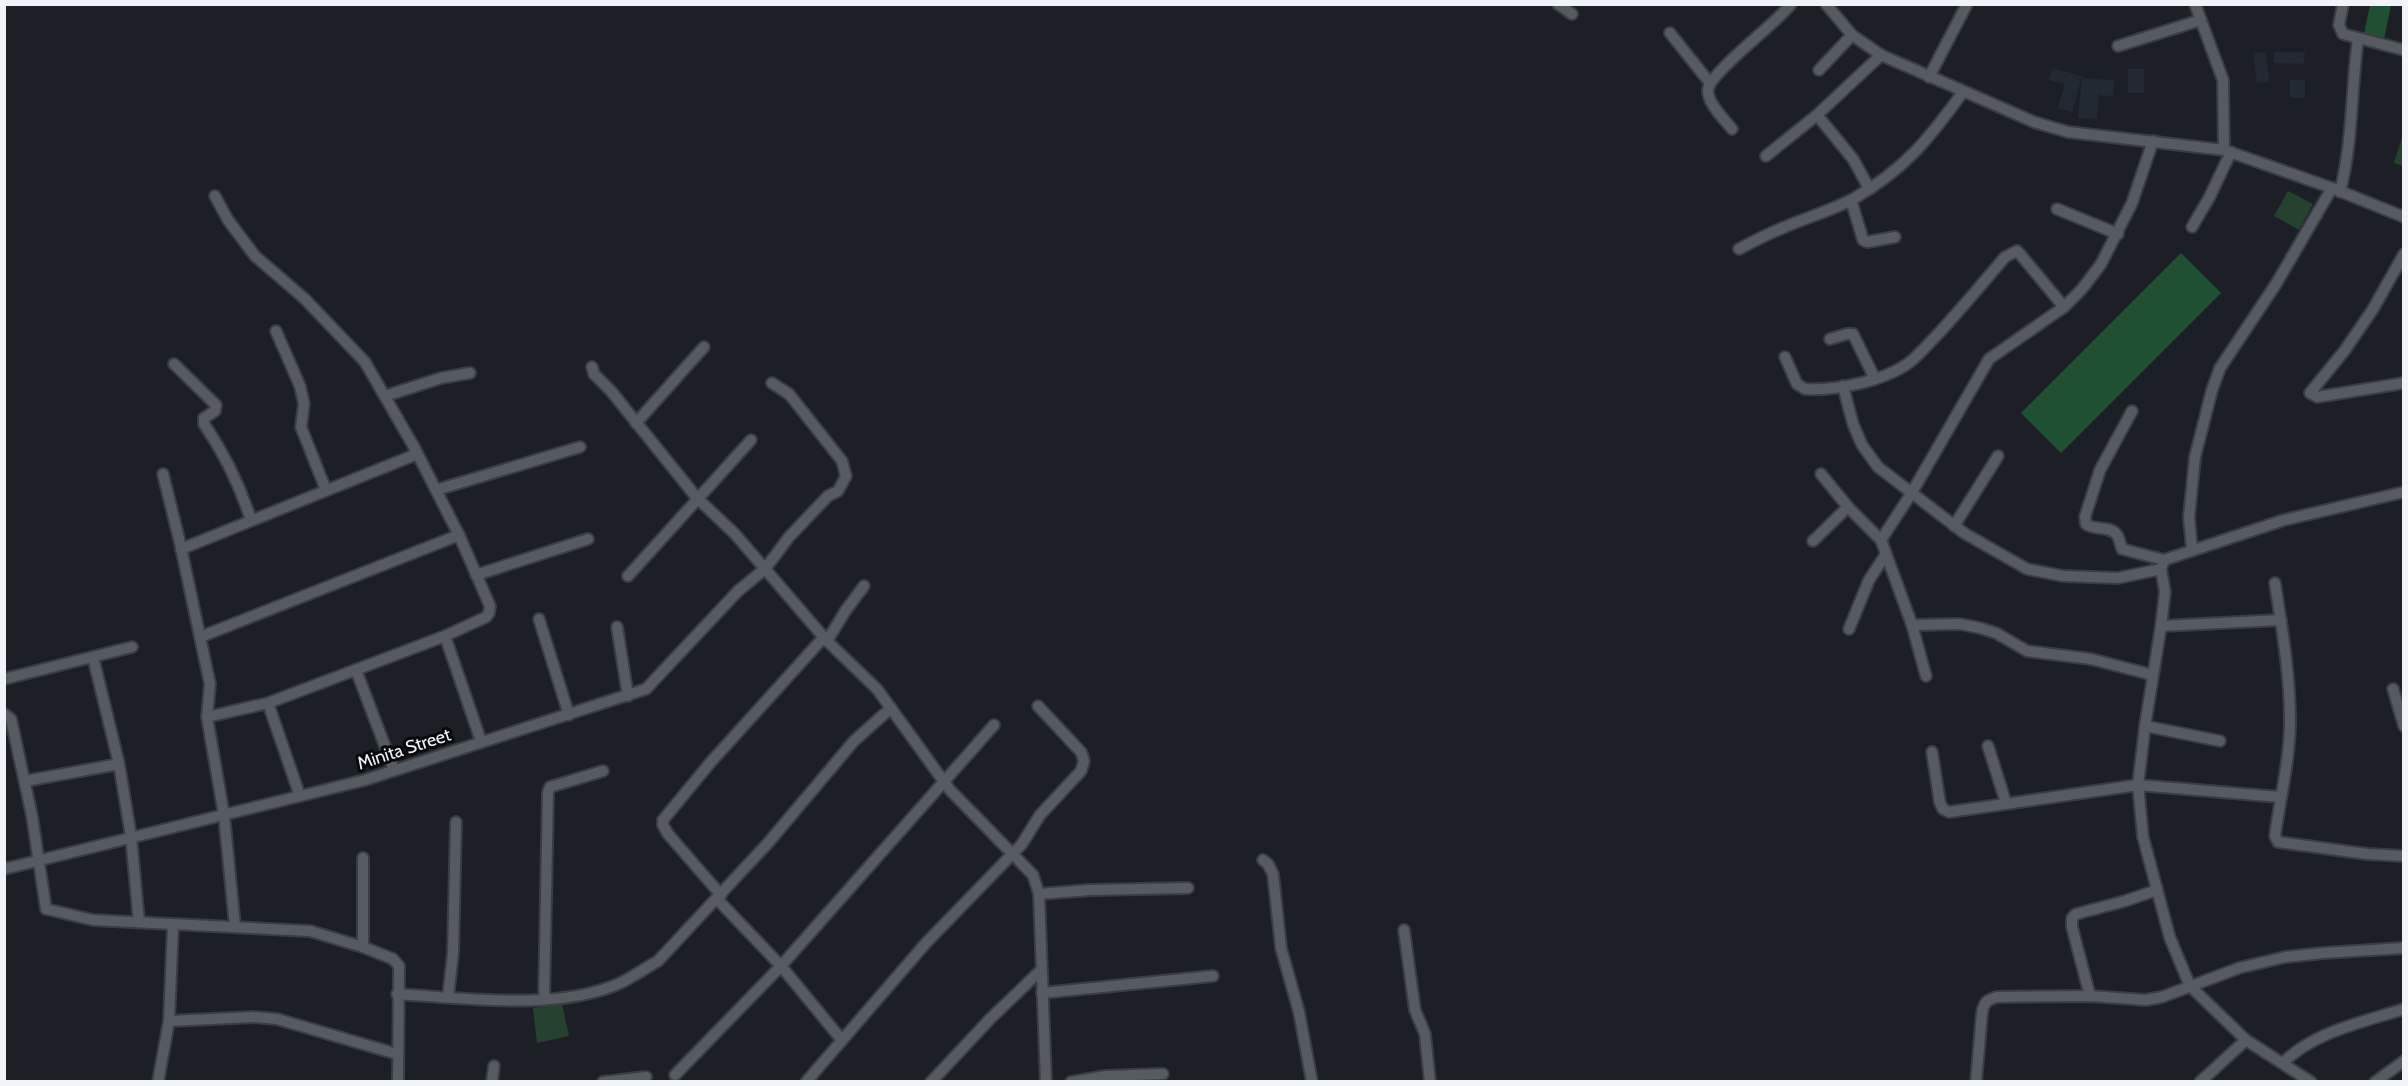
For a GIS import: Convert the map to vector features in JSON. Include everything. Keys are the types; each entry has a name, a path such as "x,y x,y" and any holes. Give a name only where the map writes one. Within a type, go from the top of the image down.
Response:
{"street":[{"path":"1558,4 1572,14"},
{"path":"1732,129 1709,96 1710,83 1740,52 1781,17 1791,4"},
{"path":"1826,4 1852,35 1881,55 2034,122 2068,132 2228,151 2403,217"},
{"path":"1929,77 1967,4"},
{"path":"2192,227 2210,198 2228,151 2223,80 2195,4"},
{"path":"2343,4 2338,25 2343,34 2403,50"},
{"path":"2118,46 2201,20"},
{"path":"1670,33 1710,83"},
{"path":"1819,70 1852,35"},
{"path":"2192,550 2189,517 2195,457 2212,390 2220,368 2336,190 2349,158 2352,81 2358,39"},
{"path":"1766,156 1817,115 1881,55"},
{"path":"1739,249 1785,226 1851,200 1904,164 1930,137 1963,92"},
{"path":"1817,115 1853,159 1869,188"},
{"path":"1881,540 1911,494 1989,359 2064,307 2082,289 2101,264 2132,203 2153,141"},
{"path":"207,717 268,703 445,636 486,617 490,606 459,535 436,490 365,362 304,298 255,256 228,220 215,196"},
{"path":"1851,200 1863,240 1867,242 1895,237"},
{"path":"2057,209 2118,234"},
{"path":"1785,357 1797,384 1804,389 1843,386 1875,379 1909,363 1966,304 2005,257 2017,251 2064,307"},
{"path":"2403,254 2373,309 2345,350 2310,393 2317,397 2403,383"},
{"path":"276,331 300,386 304,404 301,427 326,490"},
{"path":"1830,339 1853,334 1875,379"},
{"path":"636,423 704,347"},
{"path":"174,364 216,405 215,411 204,418 204,424 218,444 251,520"},
{"path":"592,367 594,374 611,391 697,498 765,569 826,639 877,688 943,781 1034,875 1039,894 1046,1082"},
{"path":"385,396 441,378 470,373"},
{"name":"Minita Street","path":"4,869 365,780 646,689 738,591 765,569 789,537 828,496 838,491 846,476 842,461 809,419 789,394 772,383"},
{"path":"1843,386 1853,424 1862,445 1878,467 1954,526 2027,569 2063,576 2118,578 2163,564 2192,550 2284,520 2403,492"},
{"path":"2132,411 2100,470 2085,517 2086,524 2090,527 2111,530 2116,533 2122,549 2163,564"},
{"path":"628,576 751,440"},
{"path":"436,490 580,447"},
{"path":"181,549 417,454"},
{"path":"1954,526 1998,456"},
{"path":"162,474 181,549 210,684 207,717 224,815 235,926"},
{"path":"1821,474 1848,507 1881,540 1912,625 1926,676"},
{"path":"1813,541 1848,507"},
{"path":"200,637 459,535"},
{"path":"476,575 588,539"},
{"path":"1849,629 1869,580 1886,554"},
{"path":"2163,564 2165,592 2138,785 2143,837 2170,938 2190,986 2246,1040 2311,1082"},
{"path":"2275,583 2288,668 2290,722 2288,753 2275,836 2282,844 2367,854 2403,855"},
{"path":"841,1039 781,966 719,897 668,834 663,820 710,763 826,639 864,586"},
{"path":"539,619 569,715"},
{"path":"2161,626 2281,620"},
{"path":"1912,625 1960,624 1980,628 2027,651 2091,659 2153,675"},
{"path":"617,627 628,696"},
{"path":"445,636 480,741"},
{"path":"4,680 132,647"},
{"path":"93,657 119,764 131,836 139,922"},
{"path":"356,670 394,770"},
{"path":"2393,688 2403,726"},
{"path":"268,703 300,796"},
{"path":"806,1082 926,943 1014,854 1040,815 1081,771 1084,761 1081,752 1038,705"},
{"path":"398,994 561,999 617,984 658,961 768,843 854,741 891,708"},
{"path":"4,714 11,719 25,781 39,860 44,906 47,910 93,920 310,931 363,947 397,962 398,1082"},
{"path":"675,1076 781,966 994,725"},
{"path":"2145,726 2220,741"},
{"path":"1988,746 2006,803"},
{"path":"1932,752 1938,795 1943,809 1949,812 1964,812 2006,803 2138,785 2280,797"},
{"path":"25,781 119,764"},
{"path":"544,1000 548,792 550,787 603,771"},
{"path":"448,997 453,954 456,822"},
{"path":"363,858 363,947"},
{"path":"1263,860 1273,874 1281,948 1299,1012 1312,1082"},
{"path":"1039,894 1090,890 1188,888"},
{"path":"2090,996 2072,927 2072,918 2076,914 2157,890"},
{"path":"158,1082 169,1021 173,925"},
{"path":"1404,930 1415,1010 1425,1034 1430,1082"},
{"path":"1976,1082 1984,1003 1997,997 2090,996 2146,1000 2240,968 2284,957 2323,952 2403,948"},
{"path":"931,1082 990,1019 1041,970"},
{"path":"1042,993 1213,976"},
{"path":"2283,1063 2291,1055 2329,1033 2403,1009"},
{"path":"169,1021 253,1017 277,1019 398,1054"},
{"path":"2200,1082 2246,1040"},
{"path":"2375,1082 2403,1061"},
{"path":"492,1082 494,1066"},
{"path":"1071,1082 1106,1076 1162,1074"},
{"path":"603,1082 646,1077"}],"shaded area":[{"path":"2266,52 2269,82 2257,83 2253,53"},
{"path":"2274,52 2305,52 2304,64 2274,63"},
{"path":"2052,68 2082,76 2072,112 2058,108 2065,84 2049,80"},
{"path":"2128,69 2144,69 2144,93 2128,93"},
{"path":"2082,78 2114,80 2113,96 2099,95 2097,119 2078,118"},
{"path":"2290,80 2305,80 2305,98 2290,98"}],"green space":[{"path":"2370,5 2391,5 2384,39 2364,34"},
{"path":"2403,135 2403,166 2394,163"},
{"path":"2288,191 2313,204 2299,230 2274,216"},
{"path":"2181,253 2221,293 2061,453 2021,413"},
{"path":"562,1004 569,1036 537,1043 533,1008"}]}
